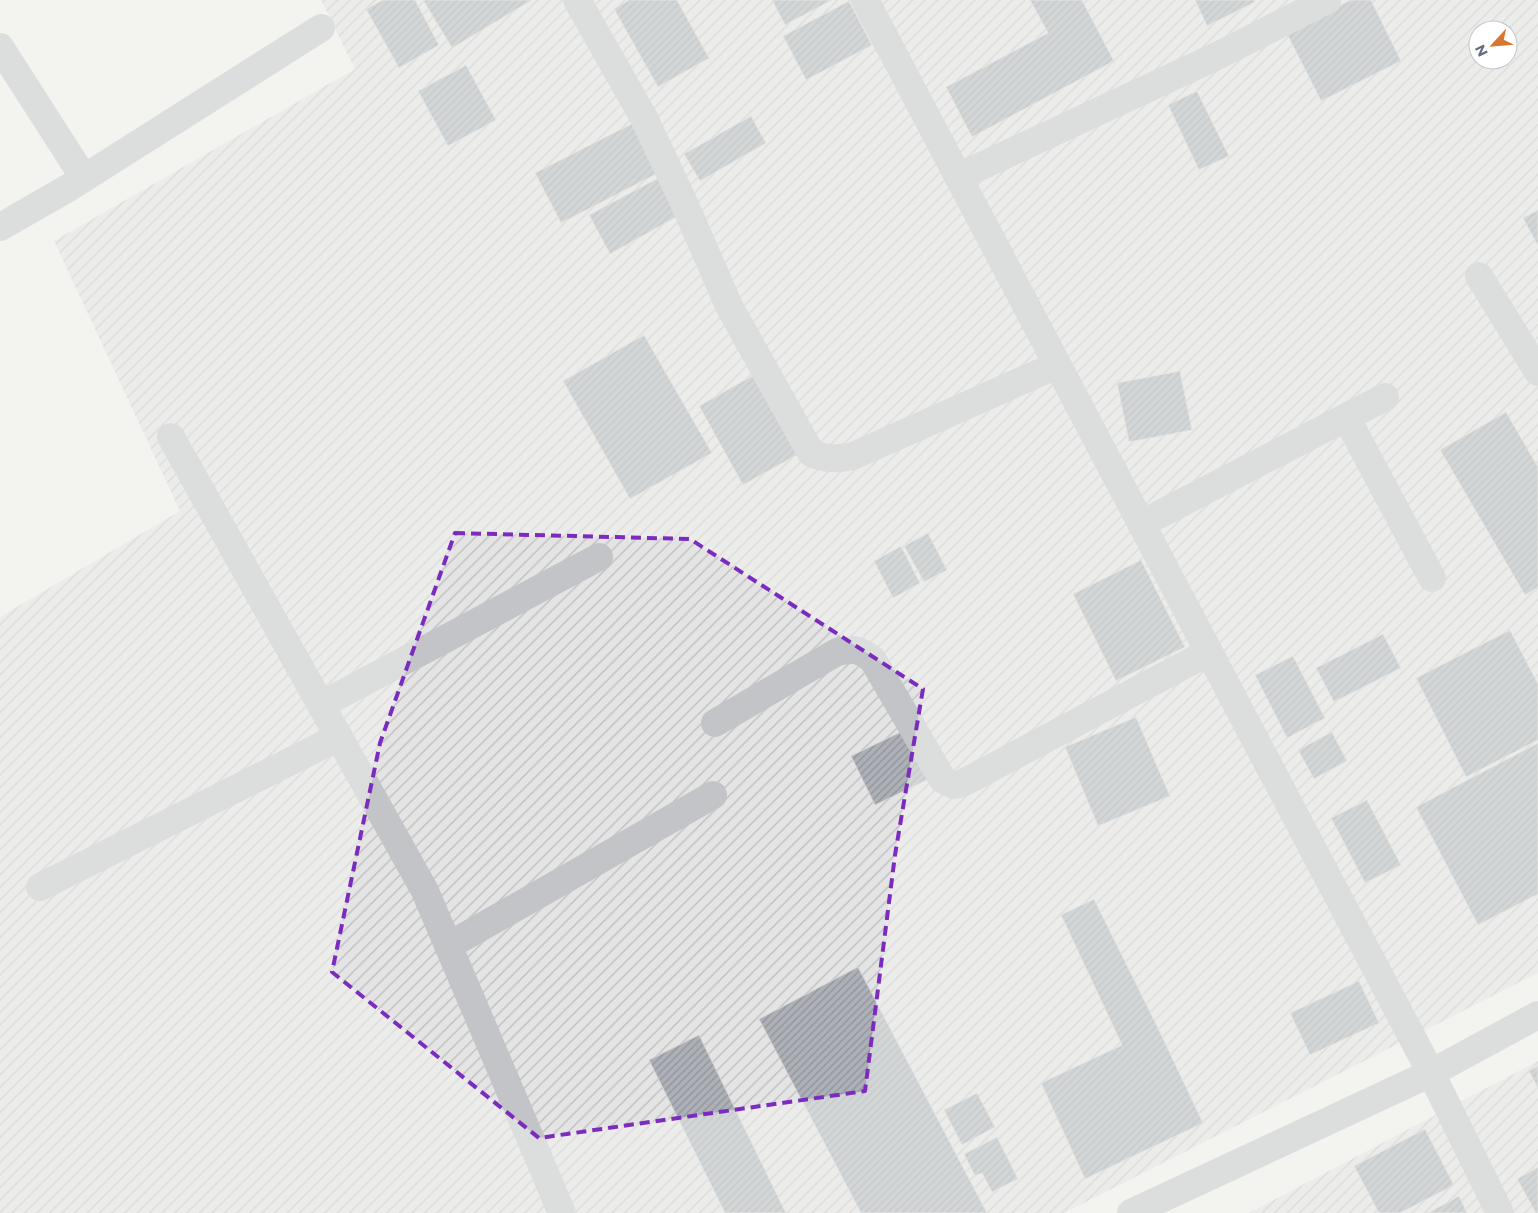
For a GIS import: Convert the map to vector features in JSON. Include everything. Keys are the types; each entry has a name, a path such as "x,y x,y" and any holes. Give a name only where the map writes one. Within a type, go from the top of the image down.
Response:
{"street":[{"path":"576,0 644,118 685,205 729,306 811,453 820,458 837,459 853,456 1057,365"},
{"path":"865,0 1430,1073 1500,1213"},
{"path":"958,177 1217,56 1327,0"},
{"path":"0,227 15,220 84,178 321,28"},
{"path":"0,47 84,178"},
{"path":"1479,276 1538,372"},
{"path":"1141,524 1385,397"},
{"path":"1346,417 1432,578"},
{"path":"171,438 425,890 562,1213"},
{"path":"321,705 599,557"},
{"path":"715,722 837,652 860,650 873,660 943,780 960,784 1209,652"},
{"path":"40,886 339,737"},
{"path":"448,946 713,795"},
{"path":"1131,1213 1430,1073 1538,1015"}],"highlighted area":[{"path":"455,533 690,539 923,689 895,855 865,1091 539,1138 332,972 380,743"}],"shaded area":[{"path":"321,0 1538,0 1538,973 1064,1213 0,1213 0,617 180,511 54,241 355,69"},
{"path":"1538,1061 1538,1213 1249,1213"}],"building":[{"path":"383,0 415,0 439,45 399,68 366,9"},
{"path":"423,0 532,0 452,48"},
{"path":"629,0 677,0 709,58 658,87 614,9"},
{"path":"772,0 832,0 785,25"},
{"path":"1030,0 1082,0 1114,61 972,137 946,87 1048,33"},
{"path":"1195,0 1254,0 1255,2 1207,26"},
{"path":"1351,0 1371,0 1401,61 1321,101 1286,32"},
{"path":"849,1 872,45 806,80 783,36"},
{"path":"466,65 496,120 448,146 418,91"},
{"path":"1197,91 1229,156 1199,170 1168,105"},
{"path":"751,116 766,143 700,181 684,154"},
{"path":"641,119 666,169 561,223 535,173"},
{"path":"664,175 685,212 610,254 589,215"},
{"path":"1538,210 1538,246 1523,218"},
{"path":"644,335 712,453 630,499 563,381"},
{"path":"1180,371 1192,430 1129,442 1117,383"},
{"path":"759,372 804,451 743,485 699,406"},
{"path":"1506,412 1538,467 1538,587 1525,595 1440,450"},
{"path":"928,533 947,570 924,582 904,546"},
{"path":"901,546 920,583 893,598 874,561"},
{"path":"1141,560 1185,647 1116,681 1073,594"},
{"path":"1510,630 1538,684 1538,740 1466,777 1416,678"},
{"path":"1383,634 1401,668 1334,702 1316,668"},
{"path":"1293,656 1325,718 1287,738 1255,675"},
{"path":"1136,717 1170,796 1098,826 1065,747"},
{"path":"909,728 933,777 875,805 851,756"},
{"path":"1332,732 1347,761 1314,779 1298,750"},
{"path":"1538,743 1538,894 1478,925 1416,807"},
{"path":"1367,800 1401,865 1365,883 1331,818"},
{"path":"1094,899 1203,1123 1085,1179 1041,1083 1122,1045 1061,915"},
{"path":"858,967 987,1213 861,1213 759,1019"},
{"path":"1359,981 1379,1023 1310,1055 1290,1013"},
{"path":"699,1035 786,1213 725,1213 649,1060"},
{"path":"1538,1066 1538,1088 1529,1071"},
{"path":"977,1093 995,1127 962,1145 944,1110"},
{"path":"1425,1129 1454,1185 1400,1213 1379,1213 1354,1166"},
{"path":"997,1137 1018,1179 992,1192 982,1173 975,1176 964,1154"},
{"path":"1538,1167 1538,1213 1536,1213 1517,1179"},
{"path":"1459,1196 1467,1213 1428,1213"}]}
